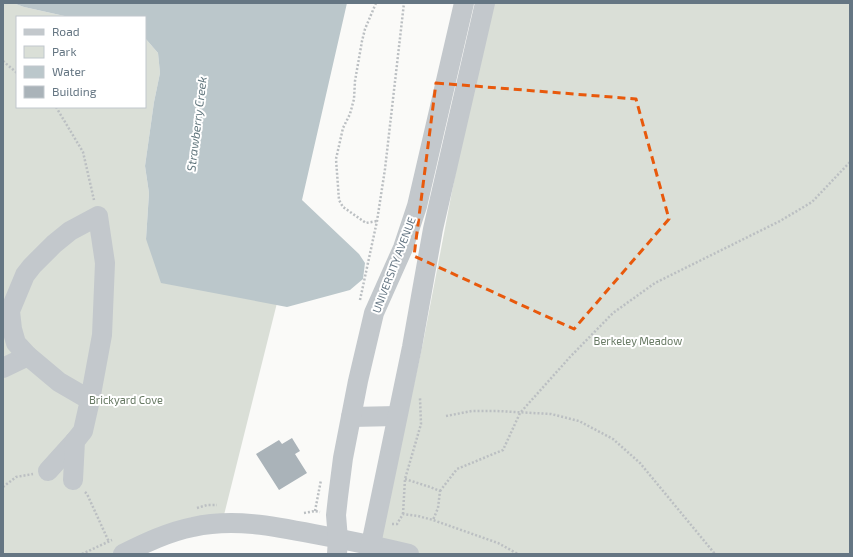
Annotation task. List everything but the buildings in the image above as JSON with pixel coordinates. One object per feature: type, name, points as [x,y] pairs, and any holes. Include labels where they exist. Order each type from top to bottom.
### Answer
[{"type":"street","name":"UNIVERSITY AVENUE","points":[[338,546],[336,515],[338,497],[351,417],[374,314],[403,248],[417,206],[464,3]]},
{"type":"street","name":"UNIVERSITY AVENUE","points":[[370,550],[412,347],[433,228],[485,3]]},
{"type":"street","points":[[48,471],[83,431],[90,400],[102,335],[105,263],[98,216],[70,231],[54,244],[25,275],[10,311],[12,329],[16,343],[28,356],[58,382],[90,400]]},
{"type":"street","points":[[3,368],[28,356]]},
{"type":"street","points":[[351,417],[397,416]]},
{"type":"street","points":[[73,480],[75,441]]},
{"type":"street","points":[[122,554],[171,533],[194,527],[222,524],[259,524],[338,546],[409,554]]},
{"type":"path","points":[[376,3],[362,41],[355,81],[354,99],[350,114],[343,128],[336,159],[339,200],[343,207],[366,223],[377,221]]},
{"type":"path","points":[[359,301],[376,229],[385,170],[404,3]]},
{"type":"path","points":[[3,61],[16,72]]},
{"type":"path","points":[[57,108],[83,152],[98,216]]},
{"type":"path","points":[[433,520],[438,508],[440,492],[457,469],[503,450],[520,413],[570,357],[613,313],[655,283],[780,221],[812,202],[850,162]]},
{"type":"path","points":[[446,416],[472,411],[497,411],[552,414],[579,421],[613,439],[640,463],[715,554]]},
{"type":"path","points":[[405,479],[430,486],[440,492]]},
{"type":"highlighted area","points":[[436,83],[636,99],[669,219],[574,329],[414,256]]},
{"type":"green space","name":"Brickyard Cove","points":[[3,3],[13,3],[64,16],[16,16],[16,108],[146,108],[146,39],[158,53],[160,73],[154,102],[145,166],[149,193],[146,239],[277,303],[222,523],[123,554],[3,554]]},
{"type":"green space","name":"Berkeley Meadow","points":[[488,3],[850,3],[850,554],[409,554],[371,545],[404,429],[423,343]]},
{"type":"water","name":"Strawberry Creek","points":[[13,3],[347,3],[302,200],[359,254],[365,263],[363,279],[350,290],[287,307],[161,283],[146,239],[149,193],[145,166],[154,102],[160,73],[158,53],[146,39],[146,16],[64,16]]}]
